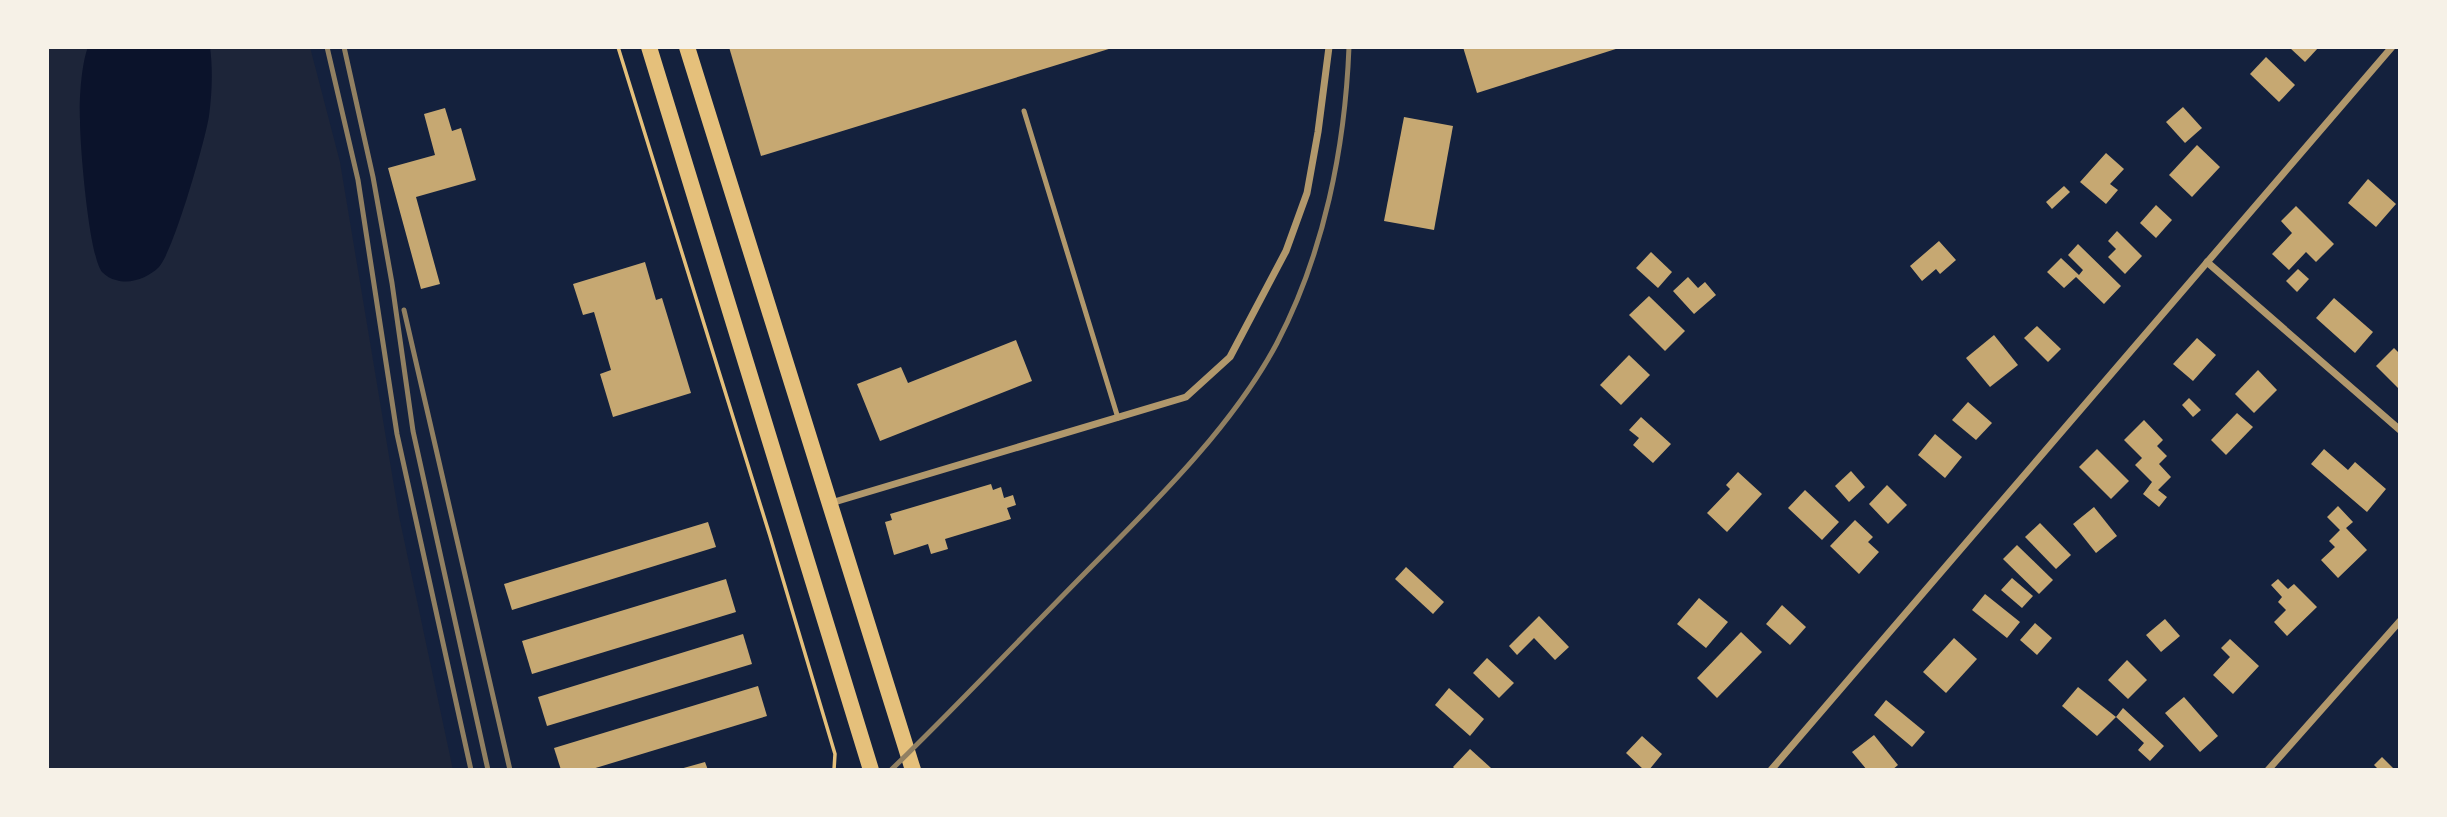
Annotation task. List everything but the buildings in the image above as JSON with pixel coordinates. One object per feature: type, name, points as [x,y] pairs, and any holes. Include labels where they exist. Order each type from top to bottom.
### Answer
[{"type":"main road","points":[[649,47],[871,770]]},
{"type":"main road","points":[[687,47],[913,770]]},
{"type":"street","points":[[831,504],[1186,397],[1230,357],[1286,251],[1307,193],[1329,47]]},
{"type":"street","points":[[1771,770],[2392,47]]},
{"type":"street","points":[[2207,262],[2400,430]]},
{"type":"street","points":[[2268,770],[2400,621]]},
{"type":"lane","points":[[1024,111],[1118,418]]},
{"type":"path","points":[[618,47],[774,549],[835,754],[834,770]]},
{"type":"shaded area","points":[[47,47],[310,47],[340,162],[399,516],[453,770],[47,770]]},
{"type":"shaded area","points":[[88,47],[210,47],[212,82],[209,116],[202,148],[173,240],[159,267],[134,281],[116,280],[102,272],[93,245],[80,134],[80,94]]},
{"type":"railway","points":[[327,47],[358,180],[397,434],[471,770]]},
{"type":"railway","points":[[344,47],[373,177],[392,283],[413,431],[488,770]]},
{"type":"railway","points":[[891,770],[1163,493],[1214,436],[1259,375],[1293,309],[1319,236],[1337,161],[1349,47]]},
{"type":"railway","points":[[404,310],[510,770]]}]
